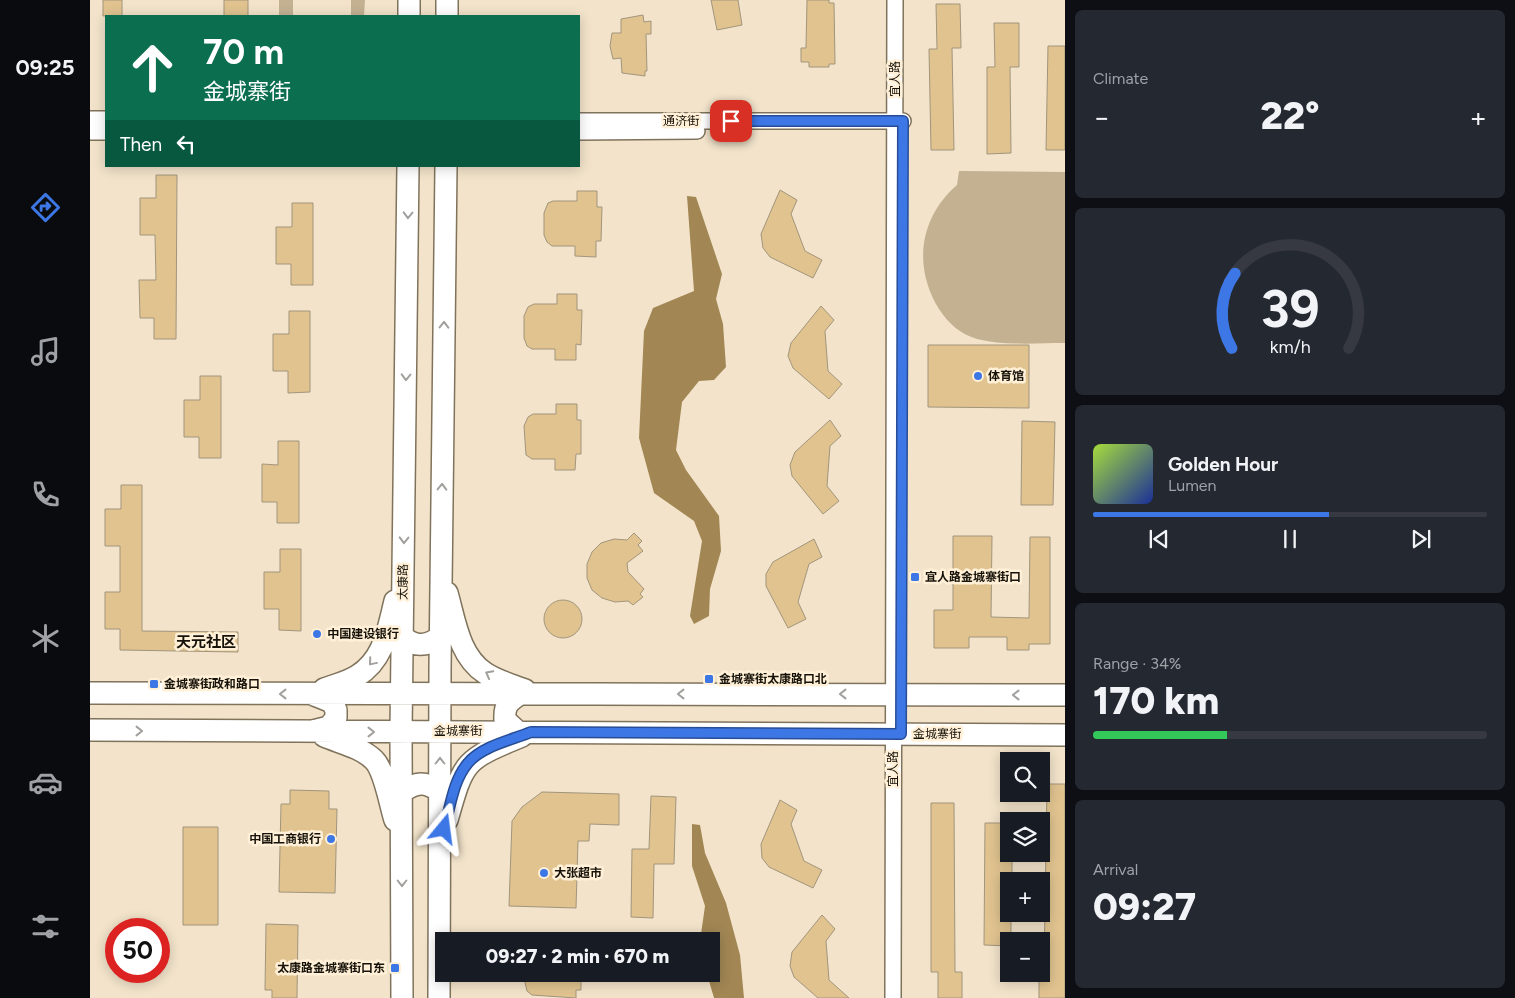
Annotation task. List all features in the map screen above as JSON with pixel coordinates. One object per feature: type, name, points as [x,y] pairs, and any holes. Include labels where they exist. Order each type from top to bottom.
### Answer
[{"type":"main road","points":[[409,0],[409,15]]},
{"type":"main road","points":[[447,0],[447,15]]},
{"type":"main road","name":"太康路","points":[[402,998],[402,694],[408,167]]},
{"type":"main road","points":[[440,998],[439,731],[446,167]]},
{"type":"main road","points":[[312,694],[357,676],[374,662],[385,642],[403,567]]},
{"type":"main road","points":[[441,571],[462,644],[471,661],[486,674],[527,694]]},
{"type":"main road","points":[[403,637],[411,644],[428,645],[440,637]]},
{"type":"main road","points":[[90,694],[1065,695]]},
{"type":"main road","points":[[312,694],[332,702],[336,710],[336,718],[329,727],[312,732]]},
{"type":"main road","points":[[525,732],[505,720],[504,710],[508,702],[527,694]]},
{"type":"main road","name":"金城寨街","points":[[90,730],[1065,734]]},
{"type":"main road","points":[[312,732],[359,750],[375,761],[402,845]]},
{"type":"main road","points":[[440,845],[458,782],[468,763],[484,751],[525,732]]},
{"type":"main road","points":[[402,792],[414,784],[429,784],[440,791]]},
{"type":"street","name":"宜人路","points":[[893,998],[897,733],[899,126],[895,0]]},
{"type":"street","name":"宜人路","points":[[899,126],[904,0]]},
{"type":"street","points":[[90,119],[105,119]]},
{"type":"street","name":"通济街","points":[[580,121],[899,126]]},
{"type":"street","name":"通济街","points":[[580,132],[899,126]]},
{"type":"street","points":[[90,132],[105,132]]},
{"type":"street","name":"宜人路","points":[[897,733],[902,998]]},
{"type":"shaded area","points":[[279,0],[293,0],[293,15],[279,15]]},
{"type":"shaded area","points":[[351,0],[365,0],[364,15],[351,15]]},
{"type":"shaded area","points":[[959,171],[1065,172],[1065,343],[1009,343],[977,339],[955,327],[939,309],[926,277],[923,260],[924,244],[934,212],[957,185]]},
{"type":"shaded area","points":[[687,196],[696,197],[722,274],[716,299],[723,324],[726,367],[714,380],[699,381],[682,402],[676,450],[686,470],[719,516],[721,551],[710,589],[709,616],[694,624],[690,616],[702,541],[694,521],[654,493],[639,438],[644,331],[653,308],[694,291]]},
{"type":"shaded area","points":[[692,824],[700,825],[705,853],[726,903],[740,955],[744,998],[714,998],[709,982],[720,982],[720,932],[701,932],[705,906],[692,866]]},
{"type":"building","points":[[103,0],[122,0],[122,15],[103,16]]},
{"type":"building","points":[[224,0],[248,0],[248,15],[224,15]]},
{"type":"building","points":[[711,0],[738,0],[742,25],[717,30]]},
{"type":"building","points":[[807,0],[829,0],[829,3],[834,3],[835,64],[829,64],[829,67],[809,67],[809,62],[801,62],[801,48],[806,48]]},
{"type":"building","points":[[936,4],[960,4],[961,48],[952,48],[954,150],[931,150],[929,49],[937,49]]},
{"type":"building","points":[[643,15],[644,22],[651,21],[651,34],[646,34],[647,71],[645,71],[645,76],[622,73],[621,58],[613,59],[610,46],[612,33],[621,33],[621,19]]},
{"type":"building","points":[[994,23],[1019,23],[1019,67],[1010,67],[1011,153],[987,154],[987,67],[995,67]]},
{"type":"building","points":[[1048,46],[1065,46],[1065,150],[1046,150]]},
{"type":"building","points":[[156,175],[177,175],[176,339],[154,339],[154,318],[140,318],[139,280],[156,280],[155,235],[140,235],[140,198],[156,198]]},
{"type":"building","points":[[780,190],[797,200],[791,214],[805,251],[822,260],[813,278],[770,257],[763,248],[761,234]]},
{"type":"building","points":[[577,191],[597,191],[597,207],[602,207],[601,241],[596,241],[596,257],[575,256],[575,246],[552,246],[547,242],[544,235],[544,213],[548,203],[553,201],[577,201]]},
{"type":"building","points":[[292,203],[313,203],[313,285],[291,285],[291,264],[276,264],[276,227],[292,227]]},
{"type":"building","points":[[557,294],[577,294],[577,310],[582,310],[581,345],[576,344],[576,360],[555,360],[555,349],[532,349],[527,346],[524,338],[524,316],[528,307],[534,304],[557,304]]},
{"type":"building","points":[[821,306],[834,320],[825,331],[828,371],[842,384],[829,399],[793,368],[788,356],[791,343]]},
{"type":"building","points":[[289,311],[310,311],[310,392],[288,393],[288,371],[273,371],[273,334],[289,334]]},
{"type":"building","name":"体育馆","points":[[928,345],[1029,345],[1029,408],[928,407]]},
{"type":"building","points":[[200,376],[221,376],[221,458],[199,458],[199,437],[184,437],[184,400],[200,400]]},
{"type":"building","points":[[556,404],[577,404],[577,420],[581,420],[581,454],[576,454],[575,470],[555,470],[555,459],[532,459],[526,455],[524,426],[528,417],[533,414],[556,414]]},
{"type":"building","points":[[830,420],[841,436],[830,446],[827,486],[839,501],[823,514],[792,476],[790,465],[795,452]]},
{"type":"building","points":[[1022,421],[1055,422],[1053,505],[1021,505]]},
{"type":"building","points":[[278,441],[299,441],[299,523],[277,523],[277,502],[262,502],[262,464],[278,465]]},
{"type":"building","points":[[121,485],[142,485],[142,631],[238,632],[238,652],[120,650],[120,629],[105,629],[105,592],[120,592],[120,546],[105,546],[105,509],[121,509]]},
{"type":"building","points":[[634,533],[642,541],[638,545],[643,551],[627,563],[628,572],[644,589],[640,594],[643,597],[633,605],[628,601],[615,602],[602,598],[592,590],[587,578],[587,564],[592,552],[601,543],[614,539],[627,540]]},
{"type":"building","points":[[953,536],[992,536],[991,617],[1029,618],[1030,537],[1050,537],[1050,644],[1029,644],[1029,650],[1007,650],[1007,637],[969,637],[969,648],[934,648],[934,610],[953,610]]},
{"type":"building","points":[[814,539],[822,557],[809,564],[798,602],[806,619],[788,628],[766,586],[766,574],[773,562]]},
{"type":"building","points":[[280,549],[301,549],[301,631],[279,630],[279,609],[264,609],[264,572],[280,572]]},
{"type":"building","points":[[563,600],[577,605],[582,619],[577,633],[563,638],[549,633],[544,619],[549,605]]},
{"type":"building","points":[[1050,784],[1065,784],[1065,998],[1039,998],[1039,982],[1050,982],[1050,932],[1045,932],[1045,922],[1050,922],[1050,872],[1046,872],[1046,862],[1050,862],[1050,812],[1047,812],[1047,802],[1050,802]]},
{"type":"building","points":[[290,790],[329,791],[329,809],[337,809],[335,893],[279,892],[281,804],[290,804]]},
{"type":"building","name":"大张超市","points":[[542,792],[619,794],[619,825],[590,824],[589,841],[578,841],[576,908],[509,906],[512,821],[522,807]]},
{"type":"building","points":[[651,796],[676,797],[674,864],[654,864],[653,918],[631,917],[632,849],[649,849]]},
{"type":"building","points":[[780,800],[797,810],[791,824],[804,861],[822,870],[813,888],[769,867],[762,858],[761,844]]},
{"type":"building","points":[[931,803],[954,803],[955,972],[962,972],[962,998],[938,998],[938,972],[931,972]]},
{"type":"building","points":[[985,823],[1000,823],[1000,862],[1012,862],[1012,872],[1000,872],[1000,922],[1011,922],[1011,932],[1000,932],[1000,946],[984,945]]},
{"type":"building","points":[[183,827],[218,827],[218,925],[183,925]]},
{"type":"building","points":[[822,915],[835,929],[826,941],[829,980],[849,998],[818,998],[794,977],[790,966],[792,952]]},
{"type":"building","points":[[266,924],[298,925],[297,998],[272,998],[272,990],[265,990]]},
{"type":"building","points":[[525,982],[581,982],[581,990],[576,990],[576,998],[532,995],[527,991]]},
{"type":"place","name":"体育馆","points":[[978,376]]},
{"type":"place","name":"宜人路金城寨街口","points":[[915,577]]},
{"type":"place","name":"中国建设银行","points":[[317,634]]},
{"type":"place","name":"金城寨街太康路口北","points":[[709,679]]},
{"type":"place","name":"金城寨街政和路口","points":[[154,684]]},
{"type":"place","name":"中国工商银行","points":[[331,839]]},
{"type":"place","name":"大张超市","points":[[544,873]]},
{"type":"place","name":"太康路金城寨街口东","points":[[395,968]]},
{"type":"district","name":"天元社区","points":[[206,642]]},
{"type":"route","points":[[444,829],[458,782],[468,763],[484,751],[531,732],[901,734],[903,121],[731,121]]}]
